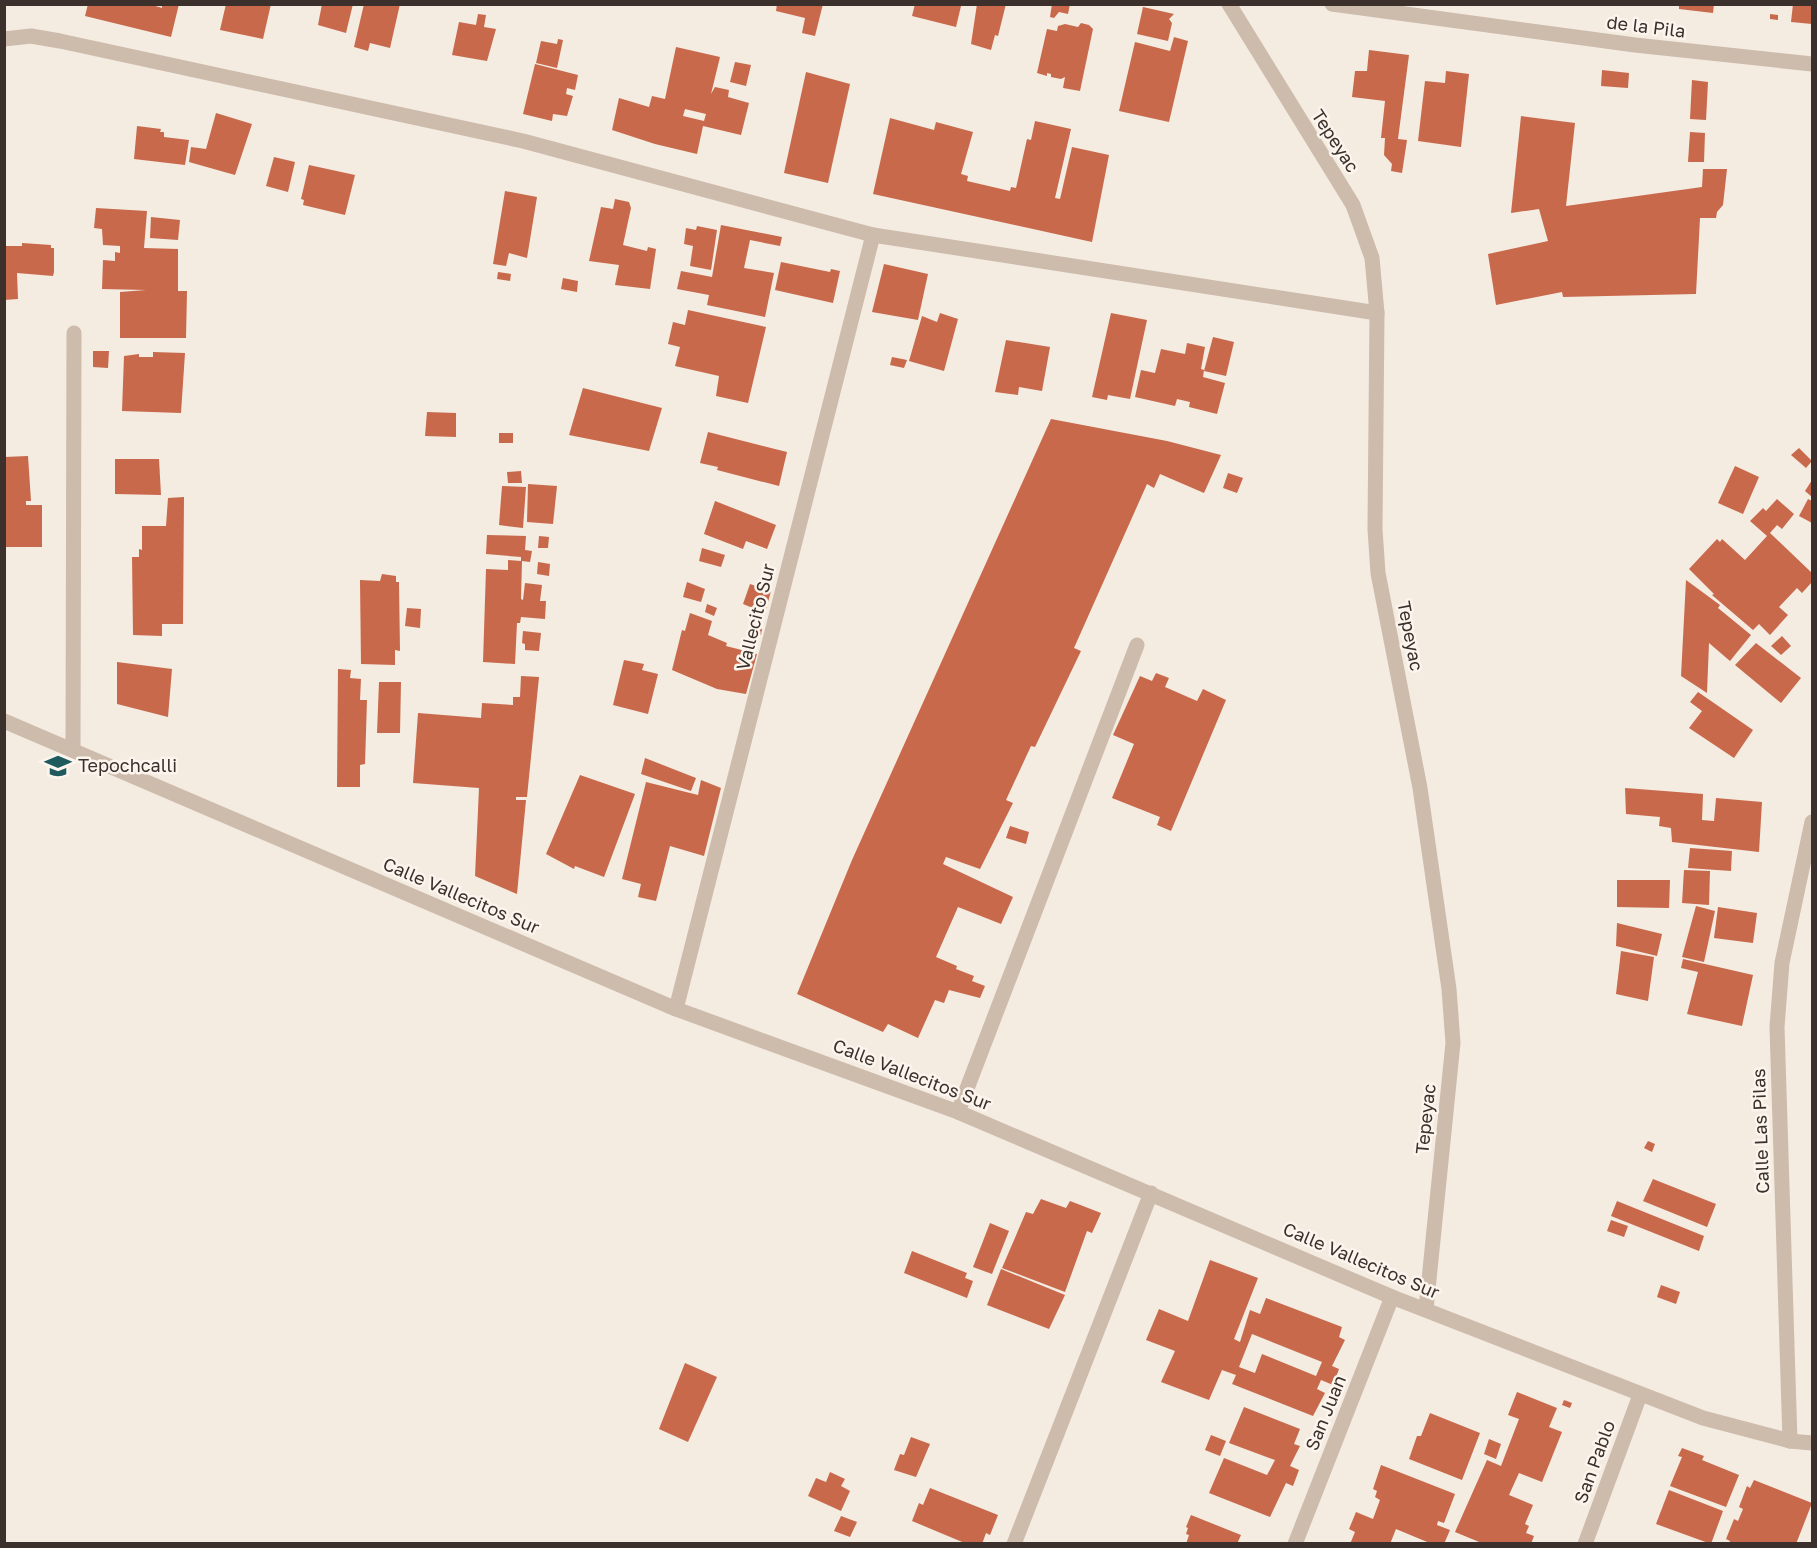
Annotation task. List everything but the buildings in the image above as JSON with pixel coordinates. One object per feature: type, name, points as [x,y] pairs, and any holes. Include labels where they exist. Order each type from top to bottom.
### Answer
[{"type":"street","name":"Tepeyac","points":[[1229,4],[1353,205],[1372,258],[1377,313],[1375,529],[1378,573],[1420,788],[1449,989],[1453,1043],[1426,1309]]},
{"type":"street","name":"de la Pila","points":[[1332,4],[1635,45],[1812,64]]},
{"type":"street","points":[[4,39],[31,36],[60,41],[523,141],[873,235],[1377,313]]},
{"type":"street","name":"Vallecito Sur","points":[[676,1009],[873,235]]},
{"type":"street","points":[[73,750],[74,333]]},
{"type":"street","points":[[958,1112],[1137,645]]},
{"type":"street","name":"Calle Vallecitos Sur","points":[[4,721],[676,1009],[958,1112],[1392,1297],[1703,1418],[1790,1441],[1812,1443]]},
{"type":"street","name":"Calle Las Pilas","points":[[1790,1441],[1777,1028],[1782,963],[1812,822]]},
{"type":"street","points":[[1014,1544],[1151,1193]]},
{"type":"street","name":"San Juan","points":[[1295,1544],[1392,1297]]},
{"type":"street","name":"San Pablo","points":[[1585,1544],[1640,1395]]},
{"type":"place","name":"Tepochcalli","points":[[58,766]]}]
